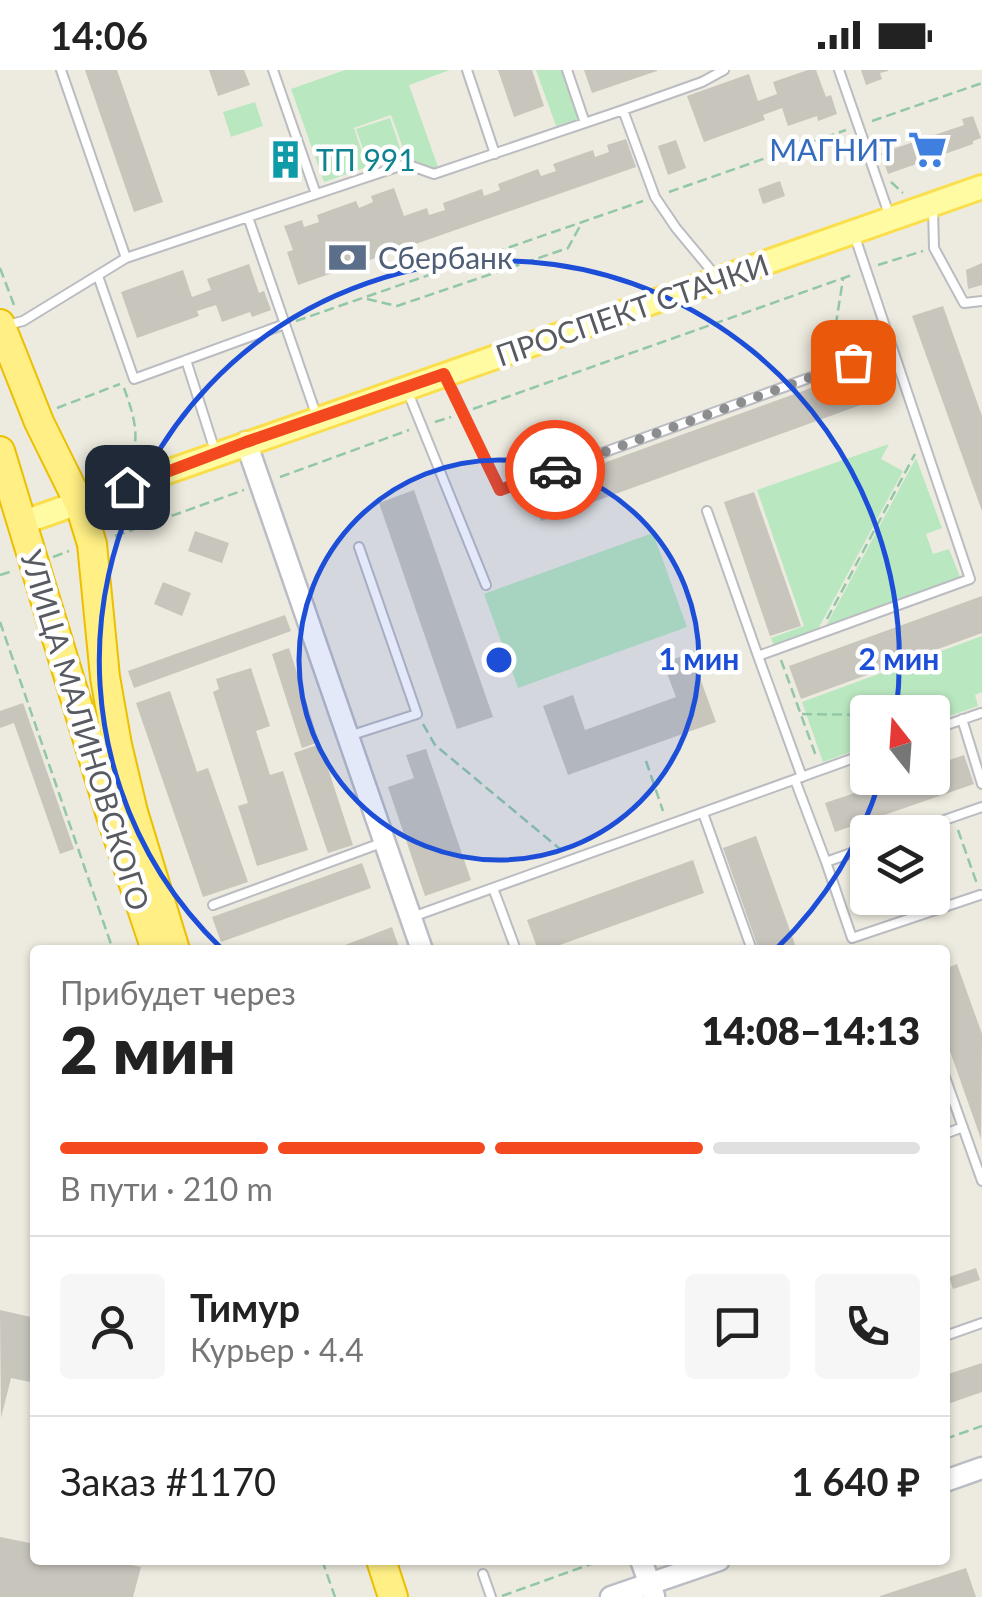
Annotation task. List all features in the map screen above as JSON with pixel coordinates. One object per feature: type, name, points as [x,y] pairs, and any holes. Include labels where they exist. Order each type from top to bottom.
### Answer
[{"type":"highway","name":"УЛИЦА МАЛИНОВСКОГО","points":[[8,324],[39,422],[80,505],[92,544],[105,677],[117,745],[132,812],[174,945]]},
{"type":"highway","name":"УЛИЦА МАЛИНОВСКОГО","points":[[0,451],[11,527],[33,563],[154,945]]},
{"type":"highway","points":[[362,1565],[372,1597]]},
{"type":"highway","points":[[382,1565],[393,1597]]},
{"type":"main road","name":"ПРОСПЕКТ СТАЧКИ","points":[[11,527],[982,187]]},
{"type":"street","points":[[246,442],[420,945]]},
{"type":"street","points":[[950,1479],[982,1468]]},
{"type":"street","points":[[643,1565],[652,1590]]},
{"type":"street","points":[[611,1597],[652,1590],[708,1565]]},
{"type":"lane","points":[[60,70],[126,258]]},
{"type":"lane","points":[[273,70],[316,194]]},
{"type":"lane","points":[[467,70],[495,154]]},
{"type":"lane","points":[[566,70],[585,123]]},
{"type":"lane","points":[[8,324],[126,258],[406,164],[434,174],[702,82],[724,70]]},
{"type":"lane","points":[[838,70],[858,126],[900,216]]},
{"type":"lane","points":[[623,110],[655,197],[718,279]]},
{"type":"lane","points":[[933,204],[930,249],[964,303],[982,300]]},
{"type":"lane","points":[[248,217],[317,418]]},
{"type":"lane","points":[[758,656],[970,579],[853,232]]},
{"type":"lane","points":[[98,276],[134,379],[285,324]]},
{"type":"lane","points":[[186,360],[216,454]]},
{"type":"lane","points":[[444,374],[500,490],[853,362]]},
{"type":"lane","points":[[406,388],[486,585]]},
{"type":"lane","points":[[707,511],[852,938],[980,895]]},
{"type":"lane","points":[[348,736],[417,714],[359,546]]},
{"type":"lane","points":[[950,723],[981,712]]},
{"type":"lane","points":[[962,719],[982,784]]},
{"type":"lane","points":[[410,918],[850,760]]},
{"type":"lane","points":[[950,818],[982,807]]},
{"type":"lane","points":[[703,813],[750,945]]},
{"type":"lane","points":[[213,904],[384,842]]},
{"type":"lane","points":[[826,862],[850,854]]},
{"type":"lane","points":[[493,888],[514,945]]},
{"type":"lane","points":[[950,1092],[982,1181]]},
{"type":"lane","points":[[950,1132],[962,1127]]},
{"type":"lane","points":[[950,1334],[982,1323]]},
{"type":"lane","points":[[483,1574],[490,1597]]},
{"type":"path","points":[[285,324],[982,83]]},
{"type":"path","points":[[0,575],[930,249],[900,216],[904,194],[888,180]]},
{"type":"path","points":[[365,298],[397,306],[568,248],[581,223]]},
{"type":"path","points":[[0,268],[8,324]]},
{"type":"path","points":[[829,370],[844,278]]},
{"type":"path","points":[[853,362],[892,349]]},
{"type":"path","points":[[56,409],[122,383],[136,434],[134,455],[121,470],[141,526]]},
{"type":"path","points":[[818,634],[923,439]]},
{"type":"path","points":[[0,622],[111,945]]},
{"type":"path","points":[[777,649],[821,770]]},
{"type":"path","points":[[417,714],[436,745],[572,860]]},
{"type":"path","points":[[800,714],[850,715]]},
{"type":"path","points":[[646,761],[668,826]]},
{"type":"path","points":[[954,817],[980,895]]},
{"type":"path","points":[[950,1437],[982,1426]]},
{"type":"path","points":[[324,1565],[335,1597]]},
{"type":"path","points":[[501,1597],[588,1565]]},
{"type":"green space","points":[[345,70],[450,70],[409,85],[438,167],[413,175],[391,115],[354,128],[367,167],[324,182],[291,89]]},
{"type":"green space","points":[[536,70],[562,70],[579,119],[556,126]]},
{"type":"green space","points":[[255,102],[263,126],[231,137],[223,112]]},
{"type":"green space","points":[[390,118],[402,154],[369,165],[356,129]]},
{"type":"green space","points":[[889,444],[881,459],[903,471],[818,629],[774,646],[771,638],[804,626],[757,490]]},
{"type":"green space","points":[[916,458],[942,528],[926,534],[933,554],[949,549],[960,577],[826,626]]},
{"type":"green space","points":[[653,533],[687,627],[518,688],[484,594]]},
{"type":"green space","points":[[982,636],[982,692],[975,695],[978,706],[950,716],[950,695],[850,695],[850,752],[823,762],[802,702]]},
{"type":"building","points":[[85,70],[117,70],[163,202],[134,212]]},
{"type":"building","points":[[209,70],[244,70],[250,85],[218,96]]},
{"type":"building","points":[[498,70],[532,70],[544,106],[514,117]]},
{"type":"building","points":[[584,70],[657,70],[657,71],[592,93]]},
{"type":"building","points":[[816,70],[837,114],[788,126],[782,108],[763,115],[765,120],[704,142],[687,96],[749,74],[758,101],[777,94],[773,82]]},
{"type":"building","points":[[861,70],[888,71],[880,73],[882,79],[866,85]]},
{"type":"building","name":"МАГНИТ","points":[[973,116],[981,138],[973,144],[888,174],[881,153],[964,125],[962,119]]},
{"type":"building","points":[[626,139],[636,167],[298,285],[287,252],[293,250],[284,226],[302,220],[304,227],[319,222],[317,215],[356,201],[359,208],[373,202],[371,196],[394,188],[404,216],[427,208],[429,215],[445,210],[443,203],[482,189],[484,196],[500,190],[498,184],[538,169],[541,176],[556,171],[553,164],[593,150],[595,157],[609,152],[607,145]]},
{"type":"building","points":[[676,140],[686,168],[668,175],[658,146]]},
{"type":"building","name":"ТП 991","points":[[288,145],[296,169],[285,173],[276,149]]},
{"type":"building","points":[[780,181],[785,196],[763,204],[758,189]]},
{"type":"building","points":[[982,263],[982,285],[968,289],[966,270]]},
{"type":"building","points":[[249,264],[259,293],[264,291],[271,310],[252,317],[250,312],[222,322],[216,305],[197,311],[199,316],[137,338],[121,292],[183,270],[192,297],[211,290],[207,279]]},
{"type":"building","points":[[943,306],[982,416],[982,511],[912,316]]},
{"type":"building","points":[[880,363],[891,394],[541,521],[529,490]]},
{"type":"building","points":[[414,490],[493,717],[457,729],[379,503]]},
{"type":"building","points":[[754,492],[801,626],[770,636],[724,502]]},
{"type":"building","points":[[195,531],[229,543],[222,563],[188,551]]},
{"type":"building","points":[[163,582],[191,593],[182,616],[154,604]]},
{"type":"building","points":[[982,596],[982,633],[801,699],[789,666]]},
{"type":"building","points":[[285,615],[291,631],[134,688],[128,671]]},
{"type":"building","points":[[289,648],[319,742],[302,748],[272,654]]},
{"type":"building","points":[[691,653],[716,722],[568,775],[543,706],[573,695],[585,730],[676,697],[663,663]]},
{"type":"building","points":[[251,668],[270,726],[256,731],[270,775],[283,771],[308,850],[257,866],[238,806],[248,803],[213,692],[219,689],[216,679]]},
{"type":"building","points":[[170,691],[197,772],[208,768],[248,882],[203,897],[136,703]]},
{"type":"building","points":[[23,703],[74,849],[60,854],[14,723],[0,728],[0,711]]},
{"type":"building","points":[[320,744],[353,845],[328,853],[294,753]]},
{"type":"building","points":[[426,749],[471,880],[425,896],[388,787],[414,778],[406,755]]},
{"type":"building","points":[[964,755],[974,784],[950,792],[950,760]]},
{"type":"building","points":[[850,795],[942,795],[884,815],[850,815],[850,827],[835,832],[825,803]]},
{"type":"building","points":[[756,836],[795,945],[757,945],[723,848]]},
{"type":"building","points":[[693,860],[704,893],[560,945],[536,945],[527,920]]},
{"type":"building","points":[[362,863],[371,888],[221,942],[212,917]]},
{"type":"building","points":[[392,927],[398,945],[345,945]]},
{"type":"building","points":[[957,964],[982,1034],[981,1139],[950,1051],[950,967]]},
{"type":"building","points":[[976,1268],[980,1280],[953,1289],[950,1277]]},
{"type":"building","points":[[0,1310],[30,1317],[30,1382],[11,1378],[1,1418]]},
{"type":"building","points":[[982,1363],[982,1392],[950,1403],[950,1373]]},
{"type":"building","points":[[0,1537],[30,1543],[30,1565],[141,1567],[133,1597],[0,1597]]},
{"type":"building","points":[[966,1568],[976,1597],[880,1597],[880,1596]]},
{"type":"way so far","points":[[555,470],[853,362]]},
{"type":"place","name":"МАГНИТ","points":[[927,149]]},
{"type":"place","name":"ТП 991","points":[[286,159]]},
{"type":"place","name":"Сбербанк","points":[[348,257]]},
{"type":"route","points":[[127,487],[444,374],[500,490],[555,470]]}]
